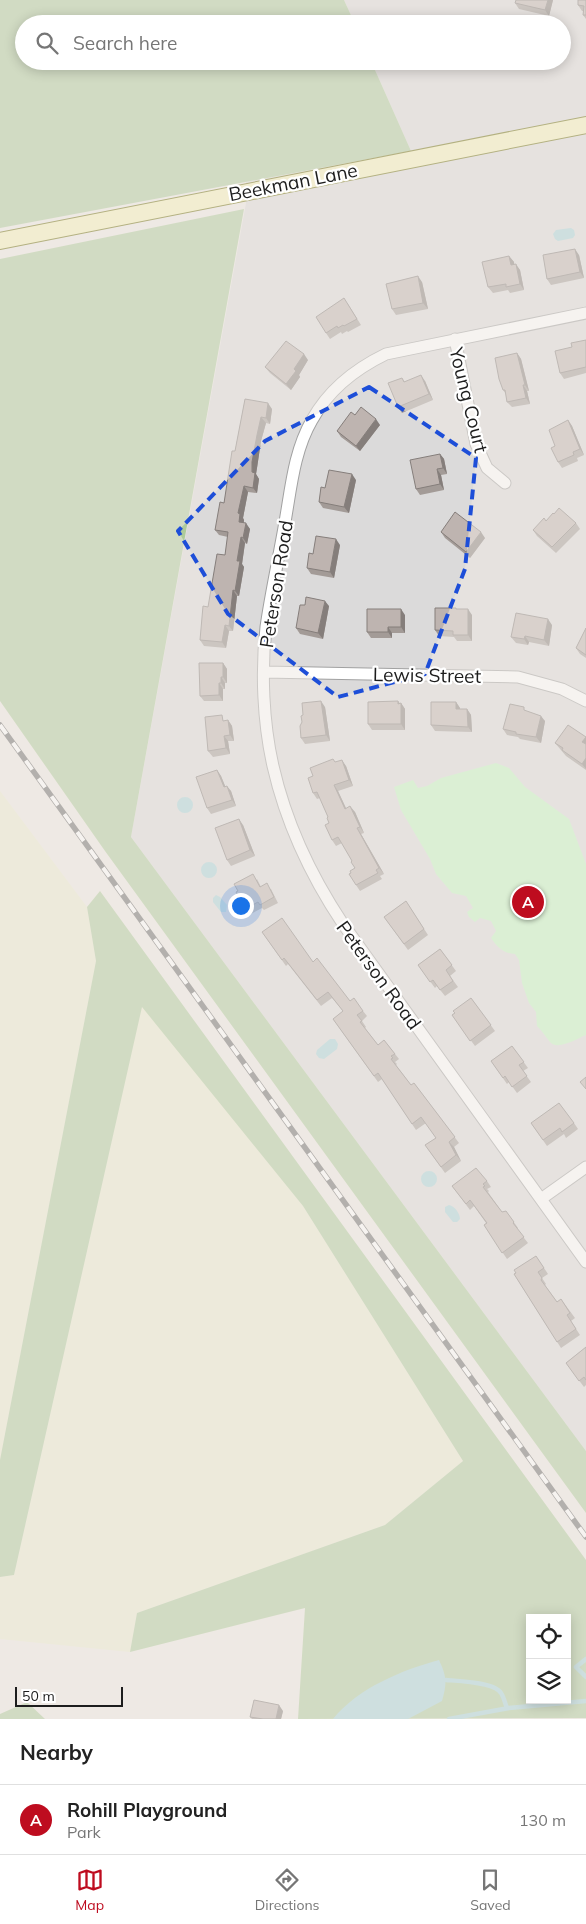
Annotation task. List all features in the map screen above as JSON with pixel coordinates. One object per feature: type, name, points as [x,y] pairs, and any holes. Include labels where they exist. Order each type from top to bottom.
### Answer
[{"type":"street","name":"Beekman Lane","points":[[0,240],[586,125]]},
{"type":"street","name":"Peterson Road","points":[[586,313],[386,354],[364,364],[343,381],[323,402],[311,421],[301,443],[295,469],[266,628],[264,672],[267,732],[272,765],[282,802],[297,842],[313,875],[343,924],[586,1262]]},
{"type":"street","name":"Young Court","points":[[454,339],[476,444],[487,468],[505,483]]},
{"type":"street","name":"Lewis Street","points":[[264,672],[518,677],[562,689],[586,700]]},
{"type":"street","points":[[541,1199],[586,1167]]},
{"type":"highlighted area","points":[[369,387],[476,458],[465,569],[425,674],[338,697],[228,614],[178,531],[265,441]]},
{"type":"shaded area","points":[[344,0],[586,0],[586,1451],[131,837],[246,203],[246,182],[411,151],[375,70],[571,70],[571,15],[351,15]]},
{"type":"green space","points":[[0,0],[344,0],[351,15],[15,15],[15,70],[375,70],[411,151],[0,228]]},
{"type":"green space","points":[[244,209],[131,837],[586,1451],[586,1513],[105,851],[0,701],[0,259]]},
{"type":"green space","points":[[496,763],[509,768],[525,787],[569,819],[586,864],[586,1035],[563,1045],[550,1042],[537,1026],[536,1012],[529,1003],[522,983],[519,960],[515,954],[507,952],[496,945],[491,938],[496,931],[491,921],[480,918],[475,922],[469,917],[467,912],[473,908],[466,896],[452,893],[436,874],[430,859],[401,810],[394,787],[413,780],[418,788],[427,786],[441,778]]},
{"type":"green space","points":[[0,791],[87,907],[96,961],[0,1460]]},
{"type":"green space","points":[[100,891],[586,1560],[586,1718],[298,1719],[305,1608],[130,1652],[137,1613],[385,1525],[463,1461],[303,1206],[142,1007],[14,1575],[0,1577],[0,1460],[96,961],[87,907]]},
{"type":"green space","points":[[142,1006],[303,1206],[463,1461],[385,1525],[137,1613],[130,1652],[0,1639],[0,1577],[14,1575]]},
{"type":"green space","points":[[27,1702],[45,1719],[0,1719],[0,1714]]},
{"type":"water","points":[[571,228],[574,230],[575,235],[573,238],[558,241],[555,239],[553,234],[556,230]]},
{"type":"water","points":[[185,797],[191,799],[193,805],[191,811],[185,813],[179,811],[177,805],[179,799]]},
{"type":"water","points":[[206,862],[212,862],[217,867],[215,876],[206,878],[201,873],[201,867]]},
{"type":"water","points":[[216,895],[227,905],[226,912],[221,912],[213,902],[213,898]]},
{"type":"water","points":[[330,1039],[335,1039],[338,1044],[337,1049],[324,1059],[319,1058],[316,1054],[317,1050]]},
{"type":"water","points":[[429,1171],[435,1173],[437,1179],[435,1185],[429,1187],[423,1185],[421,1179],[423,1173]]},
{"type":"water","points":[[449,1205],[458,1213],[460,1219],[457,1222],[453,1222],[445,1212],[445,1207]]},
{"type":"water","points":[[439,1660],[444,1671],[445,1680],[442,1701],[408,1719],[333,1719],[343,1708],[368,1689],[410,1669]]},
{"type":"building","points":[[516,0],[548,0],[545,10],[515,3]]},
{"type":"building","points":[[578,0],[586,0],[586,15],[583,15],[584,6],[578,5]]},
{"type":"building","points":[[575,249],[580,272],[547,279],[543,255]]},
{"type":"building","points":[[509,256],[511,265],[516,264],[520,284],[506,287],[506,284],[488,287],[482,262]]},
{"type":"building","points":[[418,276],[423,303],[392,309],[386,284]]},
{"type":"building","points":[[344,298],[357,319],[344,326],[338,328],[337,326],[326,333],[316,317]]},
{"type":"building","points":[[586,340],[586,367],[560,373],[555,351],[572,347],[571,343]]},
{"type":"building","points":[[286,341],[304,354],[294,369],[296,371],[286,384],[265,367]]},
{"type":"building","points":[[517,353],[525,385],[523,385],[526,398],[507,402],[505,390],[503,390],[499,379],[495,358]]},
{"type":"building","points":[[421,375],[429,394],[398,407],[388,383],[402,378],[404,382]]},
{"type":"building","points":[[245,399],[268,403],[266,418],[261,417],[252,462],[252,472],[255,473],[253,488],[244,486],[238,513],[240,514],[239,522],[246,523],[243,538],[241,537],[237,561],[240,561],[235,591],[233,590],[229,626],[225,625],[222,642],[200,640],[203,606],[208,607],[217,554],[225,555],[228,532],[215,530],[220,502],[224,503],[232,451],[235,451]]},
{"type":"building","points":[[361,407],[376,419],[356,446],[337,431],[351,412],[355,415]]},
{"type":"building","points":[[568,420],[580,449],[573,452],[574,455],[558,462],[551,448],[555,446],[549,430]]},
{"type":"building","points":[[440,454],[443,468],[437,469],[440,484],[416,489],[410,460]]},
{"type":"building","points":[[329,470],[352,474],[344,507],[319,502],[321,487],[325,488]]},
{"type":"building","points":[[559,508],[576,523],[552,547],[533,530],[544,518],[546,521]]},
{"type":"building","points":[[455,512],[481,532],[466,552],[441,532]]},
{"type":"building","points":[[316,536],[336,539],[330,572],[307,568],[309,553],[313,554]]},
{"type":"building","points":[[306,597],[325,601],[318,633],[296,628],[300,605],[305,605]]},
{"type":"building","points":[[435,608],[468,609],[468,635],[453,635],[453,631],[435,630]]},
{"type":"building","points":[[367,609],[401,609],[401,627],[388,627],[388,632],[367,632]]},
{"type":"building","points":[[516,613],[548,619],[544,640],[525,636],[524,639],[511,637]]},
{"type":"building","points":[[586,628],[586,655],[576,648]]},
{"type":"building","points":[[199,663],[223,663],[223,677],[221,677],[221,683],[219,683],[219,695],[200,696]]},
{"type":"building","points":[[321,701],[326,735],[301,738],[302,703]]},
{"type":"building","points":[[398,701],[398,704],[401,703],[401,724],[368,724],[368,702]]},
{"type":"building","points":[[431,702],[456,702],[456,709],[467,709],[468,727],[431,725]]},
{"type":"building","points":[[510,704],[524,707],[524,710],[541,716],[536,737],[516,734],[516,732],[503,729]]},
{"type":"building","points":[[222,715],[223,721],[228,720],[230,735],[224,736],[226,748],[208,751],[205,717]]},
{"type":"building","points":[[568,725],[586,737],[582,742],[586,744],[586,758],[582,764],[555,743]]},
{"type":"building","points":[[333,759],[335,762],[342,760],[349,780],[334,785],[345,809],[350,806],[360,827],[357,828],[379,868],[376,870],[378,873],[356,885],[349,874],[355,868],[352,861],[338,837],[332,840],[325,825],[329,823],[328,817],[317,792],[313,793],[308,778],[313,776],[310,768]]},
{"type":"building","points":[[217,770],[224,787],[227,786],[232,800],[207,808],[196,777]]},
{"type":"building","points":[[239,819],[250,850],[227,860],[215,828]]},
{"type":"building","points":[[253,874],[260,887],[267,883],[274,897],[260,905],[258,902],[247,908],[245,904],[243,905],[234,884]]},
{"type":"building","points":[[406,901],[424,929],[404,944],[384,917]]},
{"type":"building","points":[[282,918],[313,962],[317,958],[350,1001],[354,998],[363,1011],[357,1015],[362,1021],[360,1022],[378,1045],[384,1040],[395,1054],[391,1056],[393,1058],[391,1059],[411,1085],[414,1083],[455,1137],[449,1142],[456,1155],[441,1167],[425,1145],[436,1138],[421,1117],[412,1124],[378,1073],[374,1076],[333,1019],[343,1011],[328,992],[317,1000],[284,958],[282,960],[262,932]]},
{"type":"building","points":[[440,949],[452,965],[446,970],[453,981],[440,990],[433,980],[430,982],[418,965]]},
{"type":"building","points":[[471,998],[491,1025],[470,1041],[452,1015],[455,1013],[453,1011]]},
{"type":"building","points":[[512,1046],[524,1062],[519,1065],[527,1076],[512,1087],[491,1061]]},
{"type":"building","points":[[586,1077],[586,1089],[580,1082]]},
{"type":"building","points":[[559,1103],[574,1123],[562,1132],[560,1128],[543,1140],[531,1123]]},
{"type":"building","points":[[476,1168],[487,1181],[483,1184],[485,1186],[483,1187],[502,1212],[506,1211],[524,1237],[502,1253],[484,1225],[487,1223],[470,1200],[466,1204],[452,1186]]},
{"type":"building","points":[[536,1256],[544,1268],[538,1272],[542,1278],[541,1280],[557,1302],[561,1299],[570,1313],[567,1315],[576,1329],[557,1342],[514,1274],[516,1273],[514,1270]]},
{"type":"building","points":[[586,1347],[586,1380],[584,1377],[579,1381],[566,1363]]},
{"type":"building","points":[[254,1700],[279,1705],[276,1719],[250,1717]]},
{"type":"waterway","points":[[586,1659],[576,1667],[586,1677]]},
{"type":"waterway","points":[[446,1680],[491,1686],[501,1693],[507,1708]]},
{"type":"waterway","points":[[449,1719],[509,1708],[586,1701]]},
{"type":"railway","points":[[0,725],[586,1537]]},
{"type":"place","name":"Rohill Playground","points":[[528,902]]}]
